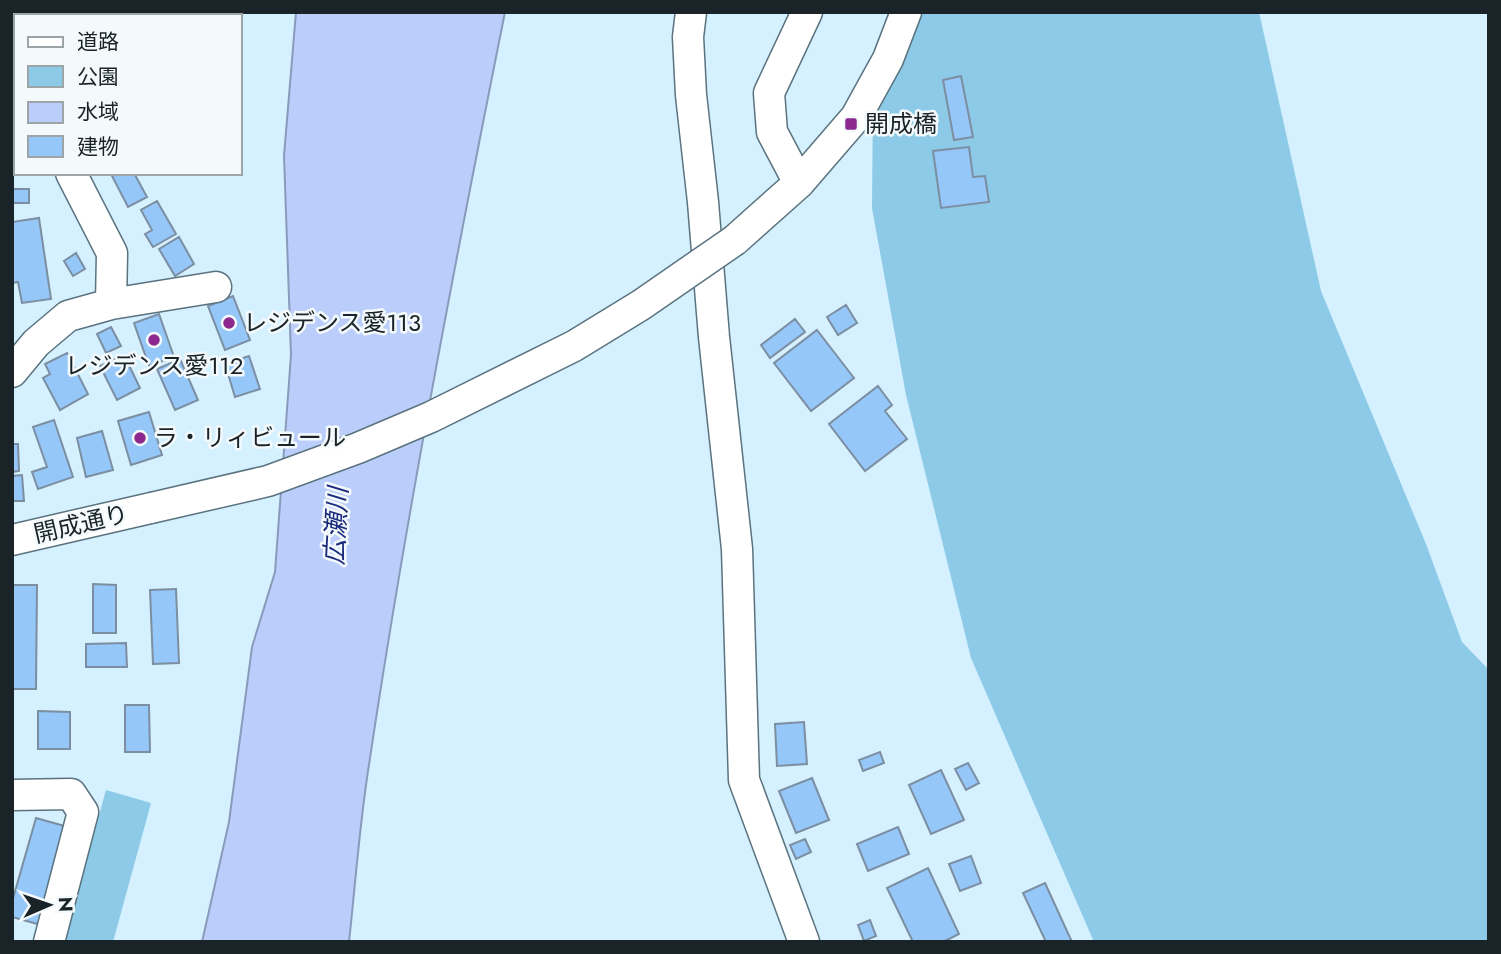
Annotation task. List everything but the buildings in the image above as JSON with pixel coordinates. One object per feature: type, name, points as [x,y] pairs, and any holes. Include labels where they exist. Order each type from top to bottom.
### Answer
[{"type":"street","points":[[691,12],[688,37],[691,95],[737,549],[744,780],[804,942]]},
{"type":"street","points":[[799,183],[772,132],[769,93],[807,12]]},
{"type":"street","name":"開成通り","points":[[12,540],[268,481],[358,448],[431,417],[574,346],[641,305],[734,240],[799,183],[856,117],[888,59],[906,12]]},
{"type":"street","points":[[72,175],[112,253],[111,304]]},
{"type":"street","points":[[12,372],[36,342],[68,316],[111,304],[216,287]]},
{"type":"street","points":[[12,795],[71,794],[83,812],[49,942]]},
{"type":"green space","points":[[894,12],[1259,12],[1321,291],[1426,544],[1462,642],[1489,670],[1489,942],[1094,942],[971,658],[906,395],[872,208],[873,97]]},
{"type":"green space","points":[[106,790],[151,803],[113,942],[64,942]]},
{"type":"water","name":"広瀬川","points":[[296,12],[505,12],[397,586],[364,798],[349,942],[202,942],[229,822],[252,647],[275,572],[291,355],[284,156]]},
{"type":"place","name":"開成橋","points":[[851,124]]},
{"type":"place","name":"レジデンス愛113","points":[[229,323]]},
{"type":"place","name":"レジデンス愛112","points":[[154,340]]},
{"type":"place","name":"ラ・リィビュール","points":[[140,438]]}]
